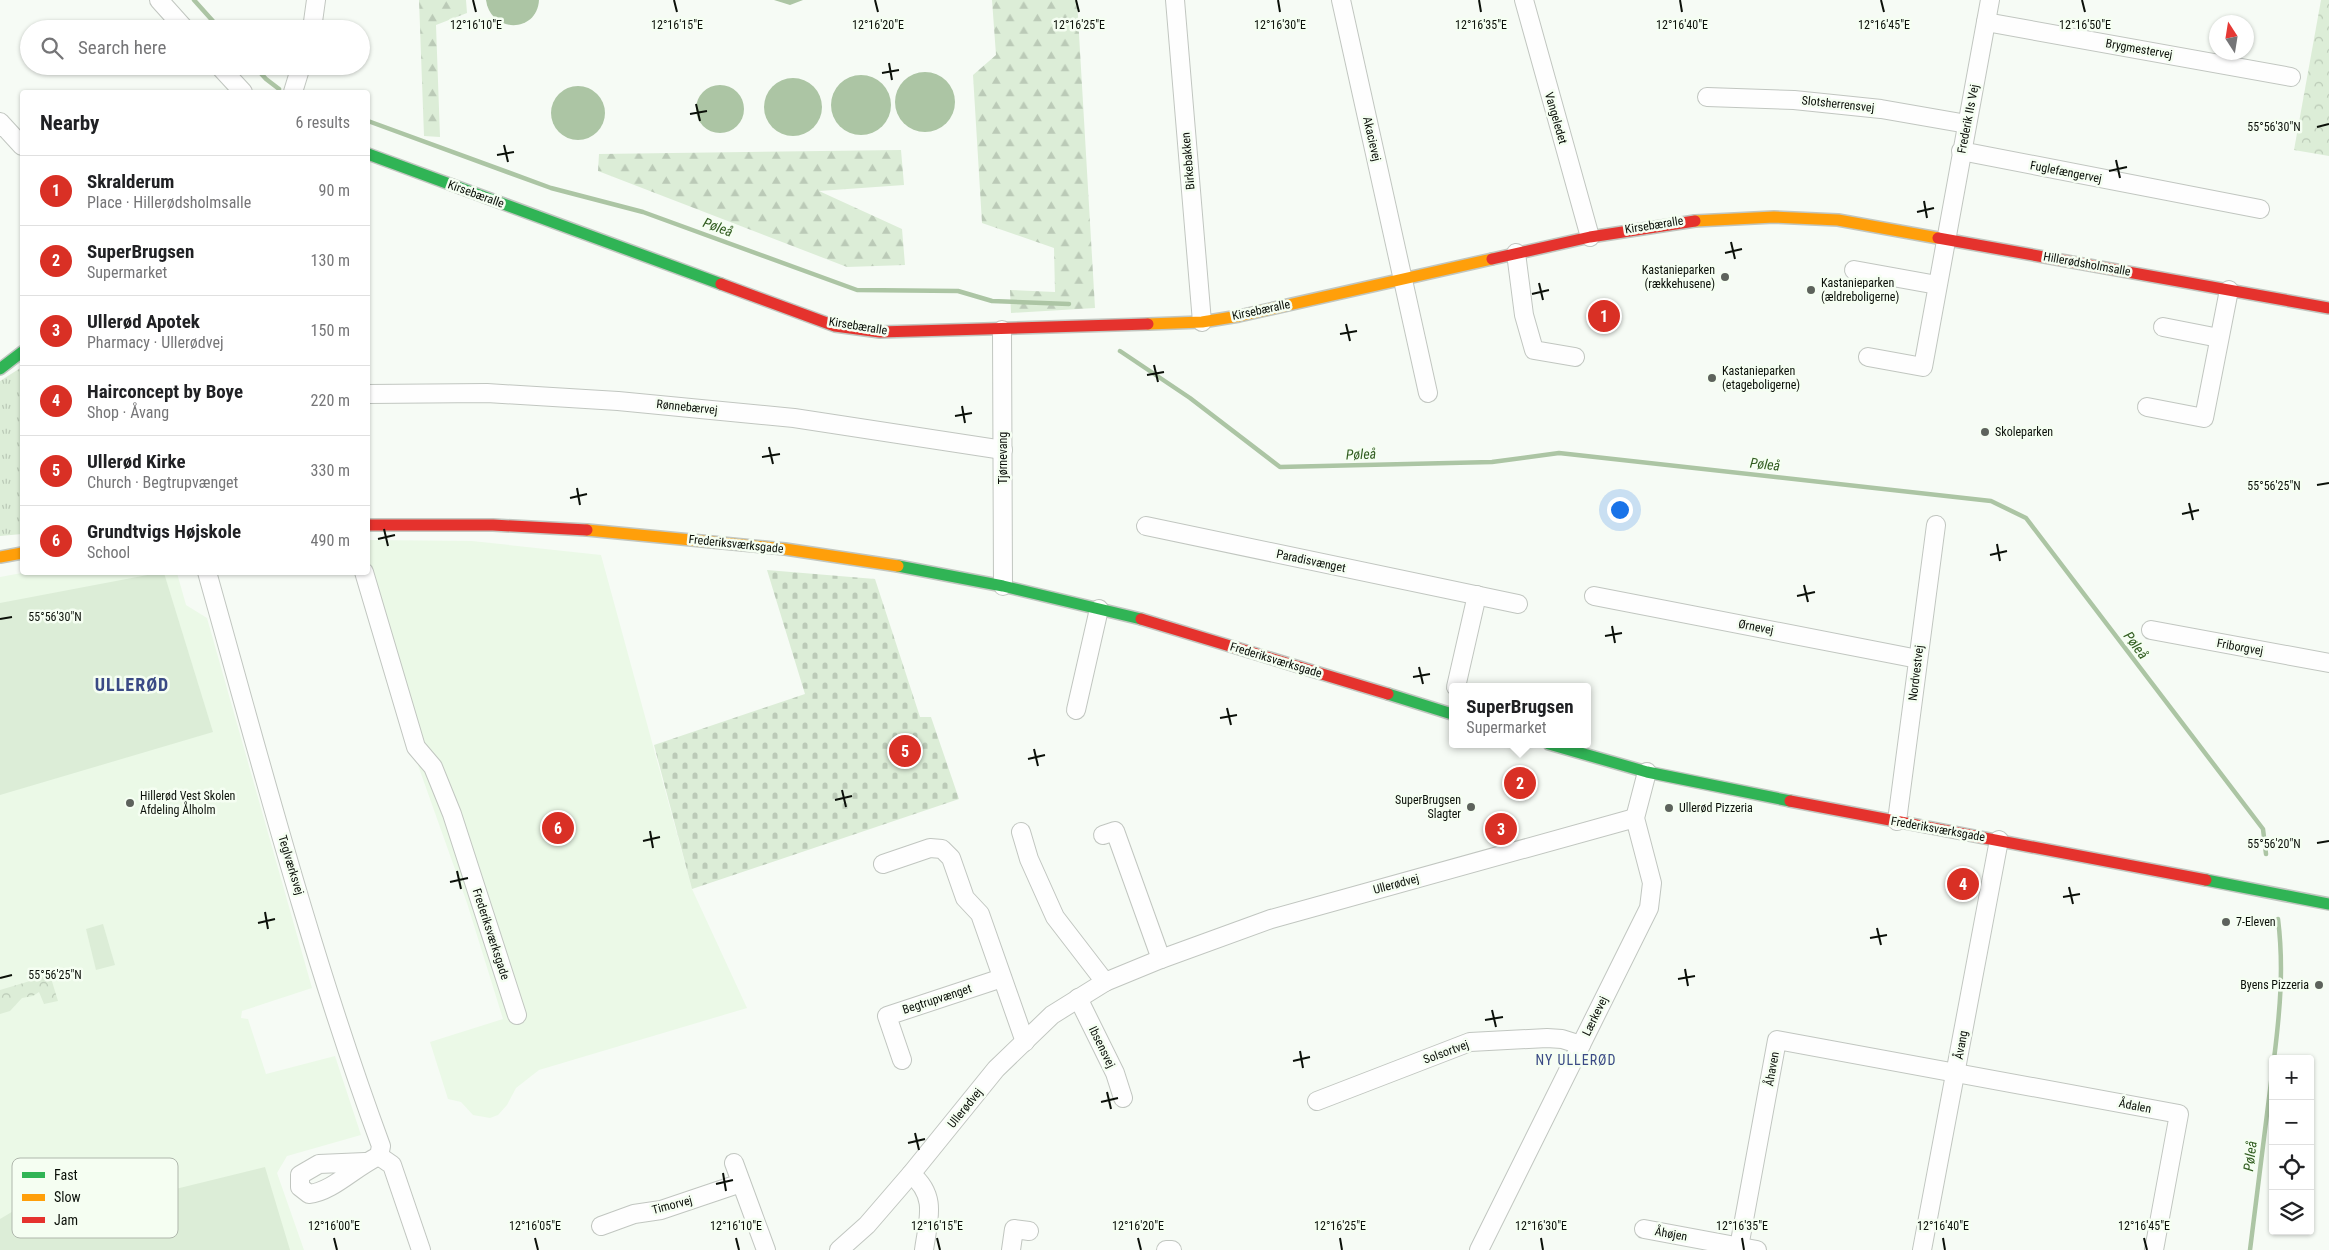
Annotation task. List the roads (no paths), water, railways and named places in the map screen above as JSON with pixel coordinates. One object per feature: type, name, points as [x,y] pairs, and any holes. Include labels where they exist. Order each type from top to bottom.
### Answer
[{"type":"street","points":[[159,0],[177,20]]},
{"type":"street","points":[[313,20],[316,0]]},
{"type":"street","name":"Birkebakken","points":[[1175,0],[1202,322]]},
{"type":"street","name":"Akacievej","points":[[1340,0],[1403,278]]},
{"type":"street","name":"Vangeledet","points":[[1524,0],[1590,237]]},
{"type":"street","name":"Frederik IIs Vej","points":[[1946,239],[1990,0]]},
{"type":"street","name":"Brygmestervej","points":[[1986,22],[2291,78]]},
{"type":"street","points":[[227,75],[241,90]]},
{"type":"street","points":[[294,90],[298,75]]},
{"type":"street","name":"Slotsherrensvej","points":[[1707,97],[1794,100],[1852,106],[1967,124]]},
{"type":"street","points":[[0,122],[20,144]]},
{"type":"street","name":"Fuglefængervej","points":[[1961,151],[2260,209]]},
{"type":"street","name":"Kirsebæralle","points":[[370,155],[835,326],[880,332],[1002,330],[1202,322],[1239,316],[1647,225],[1731,216]]},
{"type":"street","name":"Hillerødsholmsalle","points":[[1731,216],[1789,216],[1838,220],[2329,308]]},
{"type":"street","points":[[1868,357],[1923,366],[1946,239]]},
{"type":"street","points":[[1516,253],[1524,315],[1534,350],[1575,357]]},
{"type":"street","points":[[1854,270],[1938,286]]},
{"type":"street","points":[[1403,278],[1428,393]]},
{"type":"street","points":[[2147,407],[2204,418],[2229,290]]},
{"type":"street","points":[[2163,327],[2220,338]]},
{"type":"street","name":"Tjørnevang","points":[[1002,330],[1003,586]]},
{"type":"street","points":[[0,369],[20,354]]},
{"type":"street","name":"Rønnebærvej","points":[[370,394],[487,393],[618,401],[794,418],[1003,450]]},
{"type":"street","name":"Frederiksværksgade","points":[[370,524],[494,525],[619,532],[837,556],[1003,586],[1154,622],[1449,710]]},
{"type":"street","name":"Nordvestvej","points":[[1897,822],[1936,525]]},
{"type":"street","name":"Paradisvænget","points":[[1146,526],[1518,604]]},
{"type":"street","points":[[0,557],[20,553]]},
{"type":"street","name":"Teglværksvej","points":[[208,575],[299,894],[381,1146],[372,1159],[392,1165],[421,1250]]},
{"type":"street","name":"Frederiksværksgade","points":[[365,575],[416,746],[433,767],[452,814],[517,1015]]},
{"type":"street","points":[[1457,683],[1477,595]]},
{"type":"street","name":"Ørnevej","points":[[1594,596],[1918,659]]},
{"type":"street","points":[[1076,710],[1099,609]]},
{"type":"street","name":"Friborgvej","points":[[2151,630],[2329,663]]},
{"type":"street","name":"Frederiksværksgade","points":[[1563,748],[1647,772],[1897,822],[2329,904]]},
{"type":"street","points":[[1634,818],[1647,772]]},
{"type":"street","name":"Ullerødvej","points":[[840,1250],[867,1225],[911,1174],[996,1069],[1052,1015],[1105,982],[1161,959],[1271,919],[1634,818]]},
{"type":"street","name":"Lærkevej","points":[[1479,1250],[1649,908],[1652,883],[1634,818]]},
{"type":"street","points":[[1103,835],[1115,831],[1161,959]]},
{"type":"street","points":[[1021,832],[1029,859],[1055,917],[1105,982]]},
{"type":"street","name":"Åvang","points":[[1922,1250],[1999,840]]},
{"type":"street","points":[[883,864],[930,848],[942,849],[951,858],[966,898],[980,914],[1025,1042]]},
{"type":"street","name":"Begtrupvænget","points":[[902,1060],[887,1016],[1002,978]]},
{"type":"street","name":"Ibsensvej","points":[[1078,998],[1115,1073],[1123,1098]]},
{"type":"street","name":"Solsortvej","points":[[1317,1101],[1470,1042],[1547,1038],[1580,1045]]},
{"type":"street","name":"Åhaven","points":[[1739,1247],[1777,1040],[1956,1073]]},
{"type":"street","name":"Ådalen","points":[[1956,1073],[2179,1114],[2154,1250]]},
{"type":"street","points":[[734,1163],[766,1250]]},
{"type":"street","points":[[911,1174],[921,1182],[930,1207],[924,1250]]},
{"type":"street","name":"Timorvej","points":[[601,1226],[634,1214],[662,1210],[741,1183]]},
{"type":"street","points":[[1012,1250],[1014,1229],[1029,1231]]},
{"type":"street","name":"Åhøjen","points":[[1644,1229],[1757,1250]]},
{"type":"street","points":[[1166,1250],[1172,1250]]},
{"type":"waterway","name":"Pøleå","points":[[194,0],[212,20]]},
{"type":"waterway","name":"Pøleå","points":[[262,75],[279,89]]},
{"type":"waterway","name":"Pøleå","points":[[370,122],[551,188],[643,212],[857,290],[958,291],[992,301],[1069,304]]},
{"type":"waterway","name":"Pøleå","points":[[1120,351],[1190,398],[1280,467],[1492,462],[1559,453],[1991,501],[2026,518],[2263,829],[2266,854]]},
{"type":"waterway","name":"Pøleå","points":[[2274,1055],[2278,1024],[2281,954],[2278,919]]},
{"type":"waterway","name":"Pøleå","points":[[2250,1250],[2269,1098]]},
{"type":"place","name":"Kastanieparken (rækkehusene)","points":[[1725,277]]},
{"type":"place","name":"Kastanieparken (ældreboligerne)","points":[[1811,290]]},
{"type":"place","name":"Skralderum","points":[[1604,316]]},
{"type":"place","name":"Kastanieparken (etageboligerne)","points":[[1712,378]]},
{"type":"place","name":"Skoleparken","points":[[1985,432]]},
{"type":"place","name":"Ullerød Kirke","points":[[905,751]]},
{"type":"place","name":"SuperBrugsen","points":[[1520,783]]},
{"type":"place","name":"Hillerød Vest Skolen Afdeling Ålholm","points":[[130,803]]},
{"type":"place","name":"SuperBrugsen Slagter","points":[[1471,807]]},
{"type":"place","name":"Ullerød Pizzeria","points":[[1669,808]]},
{"type":"place","name":"Grundtvigs Højskole","points":[[558,828]]},
{"type":"place","name":"Ullerød Apotek","points":[[1501,829]]},
{"type":"place","name":"Hairconcept by Boye","points":[[1963,884]]},
{"type":"place","name":"7-Eleven","points":[[2226,922]]},
{"type":"place","name":"Byens Pizzeria","points":[[2319,985]]},
{"type":"district","name":"ULLERØD","points":[[132,684]]},
{"type":"district","name":"NY ULLERØD","points":[[1576,1060]]}]
